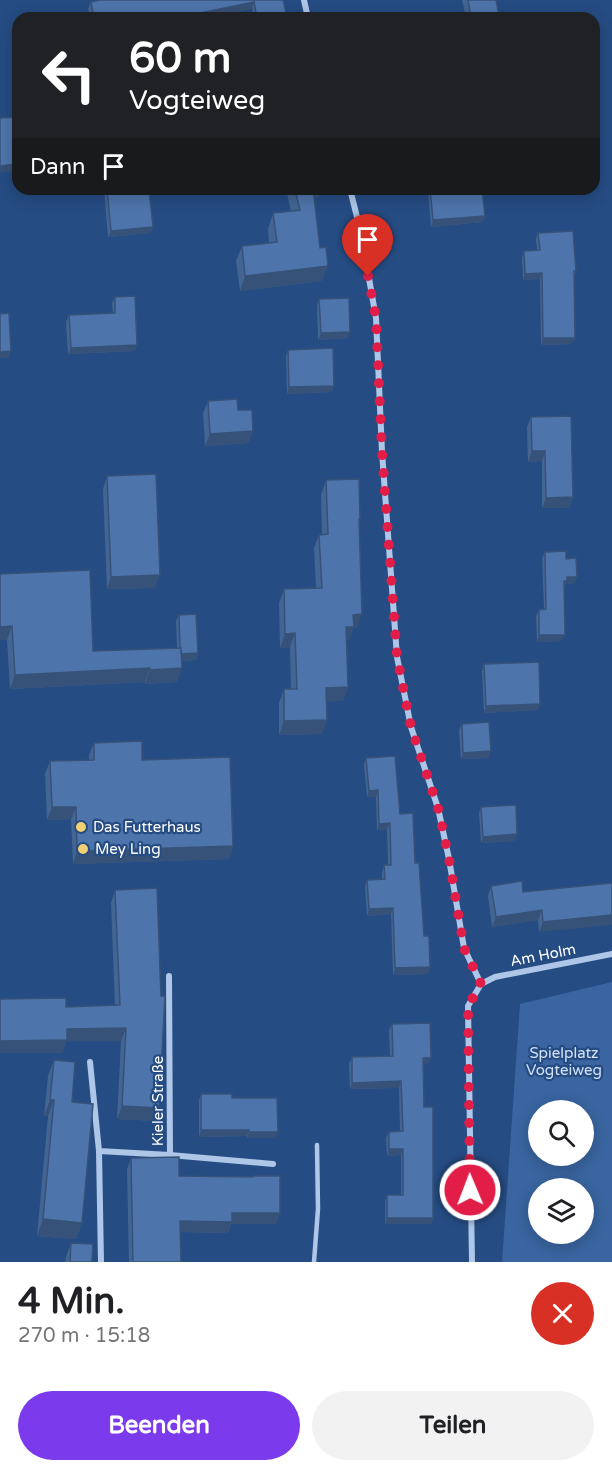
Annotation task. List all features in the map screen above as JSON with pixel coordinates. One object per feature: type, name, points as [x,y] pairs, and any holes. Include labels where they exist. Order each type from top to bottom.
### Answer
[{"type":"street","points":[[352,195],[361,233],[376,318],[382,452],[397,657],[411,727],[438,808],[464,948],[481,984],[468,1006],[472,1262]]},
{"type":"street","name":"Am Holm","points":[[481,984],[495,976],[612,954]]},
{"type":"street","name":"Kieler Straße","points":[[99,1151],[170,1155],[169,976]]},
{"type":"street","points":[[90,1062],[99,1151],[101,1262]]},
{"type":"street","points":[[170,1155],[273,1164]]},
{"type":"lane","points":[[314,1262],[318,1209],[317,1145]]},
{"type":"green space","name":"Spielplatz Vogteiweg","points":[[612,982],[612,1262],[502,1262],[520,1004]]},
{"type":"building","points":[[100,0],[283,0],[286,12],[256,12],[254,2],[205,12],[93,12],[91,2]]},
{"type":"building","points":[[468,0],[496,0],[498,12],[470,12]]},
{"type":"building","points":[[12,117],[12,165],[0,166],[0,118]]},
{"type":"building","points":[[108,195],[150,195],[153,227],[111,231]]},
{"type":"building","points":[[296,195],[314,195],[320,248],[326,247],[328,266],[245,276],[242,246],[277,242],[273,213],[300,210]]},
{"type":"building","points":[[431,195],[483,195],[485,216],[433,220]]},
{"type":"building","points":[[573,231],[576,271],[574,271],[575,338],[543,338],[542,273],[525,274],[524,251],[540,250],[538,233]]},
{"type":"building","points":[[135,296],[137,345],[71,348],[69,315],[115,313],[115,297]]},
{"type":"building","points":[[349,298],[350,332],[321,333],[319,299]]},
{"type":"building","points":[[9,313],[11,351],[0,352],[0,314]]},
{"type":"building","points":[[333,348],[334,386],[289,387],[288,350]]},
{"type":"building","points":[[237,399],[238,410],[252,410],[253,431],[210,434],[208,401]]},
{"type":"building","points":[[571,416],[573,497],[546,498],[545,451],[532,451],[531,417]]},
{"type":"building","points":[[156,474],[160,575],[111,577],[107,476]]},
{"type":"building","points":[[359,479],[362,614],[353,615],[354,627],[346,627],[348,687],[326,688],[327,720],[284,721],[284,689],[297,689],[295,633],[285,634],[284,589],[322,588],[319,535],[328,534],[326,480]]},
{"type":"building","points":[[566,551],[566,559],[576,558],[577,577],[567,577],[567,581],[564,581],[565,635],[539,635],[539,610],[546,609],[545,552]]},
{"type":"building","points":[[90,570],[93,651],[181,648],[182,668],[15,675],[12,626],[0,627],[0,574]]},
{"type":"building","points":[[196,614],[198,653],[181,654],[179,615]]},
{"type":"building","points":[[539,662],[540,704],[486,706],[484,664]]},
{"type":"building","points":[[489,722],[491,751],[463,753],[462,724]]},
{"type":"building","points":[[142,741],[142,760],[230,757],[233,846],[77,851],[76,807],[52,807],[50,761],[94,760],[94,743]]},
{"type":"building","points":[[395,756],[400,814],[413,813],[415,863],[419,863],[424,936],[429,936],[430,967],[395,968],[393,908],[369,909],[367,880],[385,879],[384,865],[391,865],[390,823],[379,824],[378,790],[369,791],[366,758]]},
{"type":"building","points":[[516,805],[517,834],[483,837],[481,807]]},
{"type":"building","points":[[522,881],[523,892],[612,883],[612,915],[543,922],[542,910],[496,917],[491,886]]},
{"type":"building","points":[[157,888],[161,996],[165,996],[159,1108],[122,1106],[126,1028],[67,1029],[67,1040],[0,1041],[0,999],[66,998],[66,1007],[120,1005],[115,890]]},
{"type":"building","points":[[430,1023],[431,1058],[423,1058],[424,1107],[433,1107],[433,1218],[387,1218],[387,1195],[403,1195],[403,1149],[389,1149],[389,1132],[403,1131],[401,1081],[352,1083],[352,1057],[393,1056],[392,1024]]},
{"type":"building","points":[[54,1060],[75,1062],[72,1102],[93,1104],[82,1223],[43,1219],[54,1100],[50,1100]]},
{"type":"building","points":[[201,1094],[232,1094],[232,1098],[277,1098],[278,1132],[201,1130]]},
{"type":"building","points":[[179,1157],[179,1176],[280,1176],[280,1213],[232,1213],[232,1222],[180,1221],[181,1262],[133,1262],[131,1158]]},
{"type":"building","points":[[71,1243],[93,1244],[92,1262],[70,1262]]},
{"type":"place","name":"Das Futterhaus","points":[[81,827]]},
{"type":"place","name":"Mey Ling","points":[[83,849]]},
{"type":"route","points":[[368,276],[376,318],[382,452],[397,657],[411,727],[438,808],[464,948],[481,984],[468,1006],[470,1190]]}]
